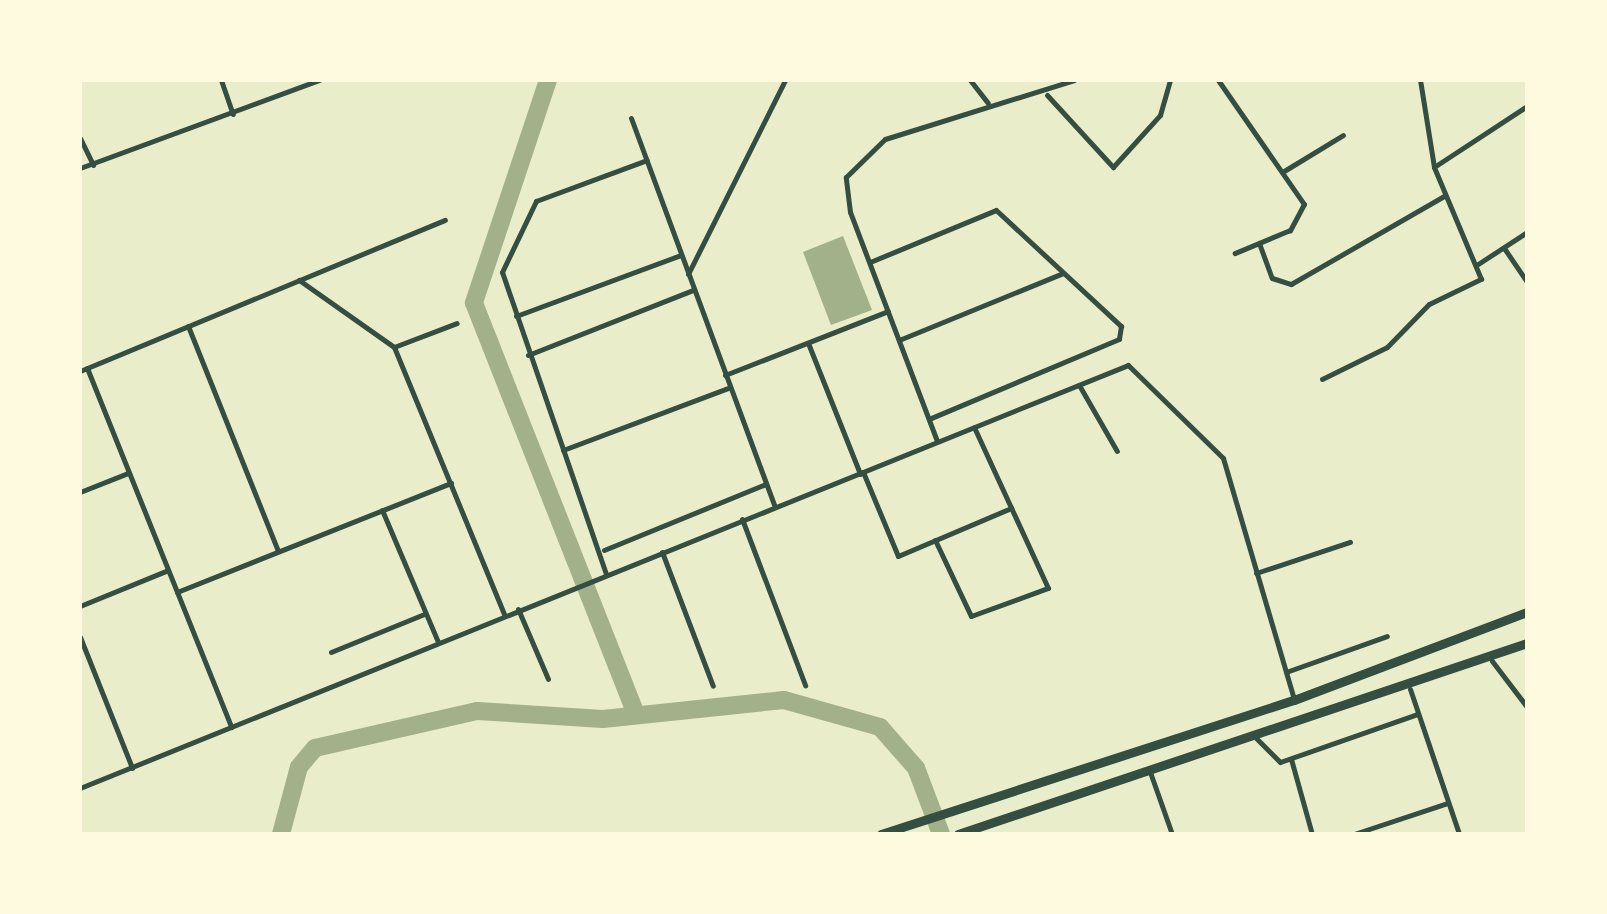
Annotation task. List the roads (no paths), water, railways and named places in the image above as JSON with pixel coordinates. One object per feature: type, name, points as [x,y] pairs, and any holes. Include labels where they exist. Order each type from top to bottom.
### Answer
[{"type":"main road","points":[[881,834],[1294,700],[1527,612]]},
{"type":"main road","points":[[960,833],[1410,689],[1492,661],[1527,643]]},
{"type":"street","points":[[220,80],[233,115]]},
{"type":"street","points":[[80,168],[320,80]]},
{"type":"street","points":[[688,274],[785,80]]},
{"type":"street","points":[[970,80],[988,103]]},
{"type":"street","points":[[937,442],[846,192],[852,164],[886,139],[988,103],[1046,94],[1074,80]]},
{"type":"street","points":[[1046,94],[1114,167],[1160,114],[1170,80]]},
{"type":"street","points":[[1218,80],[1304,204],[1300,218],[1259,243],[1235,252]]},
{"type":"street","points":[[1322,378],[1387,347],[1429,304],[1478,282],[1478,264],[1434,168],[1420,80]]},
{"type":"street","points":[[1434,168],[1527,106]]},
{"type":"street","points":[[631,118],[774,505]]},
{"type":"street","points":[[1284,170],[1343,135]]},
{"type":"street","points":[[80,138],[93,166]]},
{"type":"street","points":[[606,574],[604,550],[543,404],[502,272],[536,201],[646,160]]},
{"type":"street","points":[[1259,243],[1272,278],[1291,284],[1444,196]]},
{"type":"street","points":[[870,262],[996,210],[1121,326],[1119,340],[928,419]]},
{"type":"street","points":[[232,728],[83,369],[445,220]]},
{"type":"street","points":[[1478,264],[1527,232]]},
{"type":"street","points":[[1504,248],[1527,282]]},
{"type":"street","points":[[516,316],[681,255]]},
{"type":"street","points":[[899,340],[1064,273]]},
{"type":"street","points":[[299,280],[394,347],[504,614]]},
{"type":"street","points":[[528,355],[694,290]]},
{"type":"street","points":[[725,375],[888,311]]},
{"type":"street","points":[[394,347],[458,323]]},
{"type":"street","points":[[188,326],[278,552]]},
{"type":"street","points":[[808,342],[898,556],[1011,508]]},
{"type":"street","points":[[80,788],[1128,365],[1144,371],[1213,442],[1294,700]]},
{"type":"street","points":[[1079,385],[1117,451]]},
{"type":"street","points":[[563,450],[729,387]]},
{"type":"street","points":[[935,540],[970,616],[1048,588],[974,428]]},
{"type":"street","points":[[80,492],[129,473]]},
{"type":"street","points":[[177,592],[450,483]]},
{"type":"street","points":[[604,550],[766,484]]},
{"type":"street","points":[[382,510],[438,642]]},
{"type":"street","points":[[742,520],[806,685]]},
{"type":"street","points":[[1256,573],[1350,542]]},
{"type":"street","points":[[662,552],[713,686]]},
{"type":"street","points":[[80,606],[168,570]]},
{"type":"street","points":[[518,609],[548,679]]},
{"type":"street","points":[[332,652],[424,614]]},
{"type":"street","points":[[1286,672],[1387,636]]},
{"type":"street","points":[[80,637],[132,768]]},
{"type":"street","points":[[1492,661],[1527,707]]},
{"type":"street","points":[[1410,689],[1459,834]]},
{"type":"street","points":[[1256,738],[1270,760],[1291,759],[1418,714]]},
{"type":"street","points":[[1291,759],[1312,834]]},
{"type":"street","points":[[1150,772],[1172,834]]},
{"type":"street","points":[[1354,834],[1448,803]]},
{"type":"waterway","points":[[548,80],[474,303],[634,710]]},
{"type":"waterway","points":[[281,834],[299,767],[315,748],[477,711],[603,719],[784,700],[880,727],[916,768],[941,834]]}]
